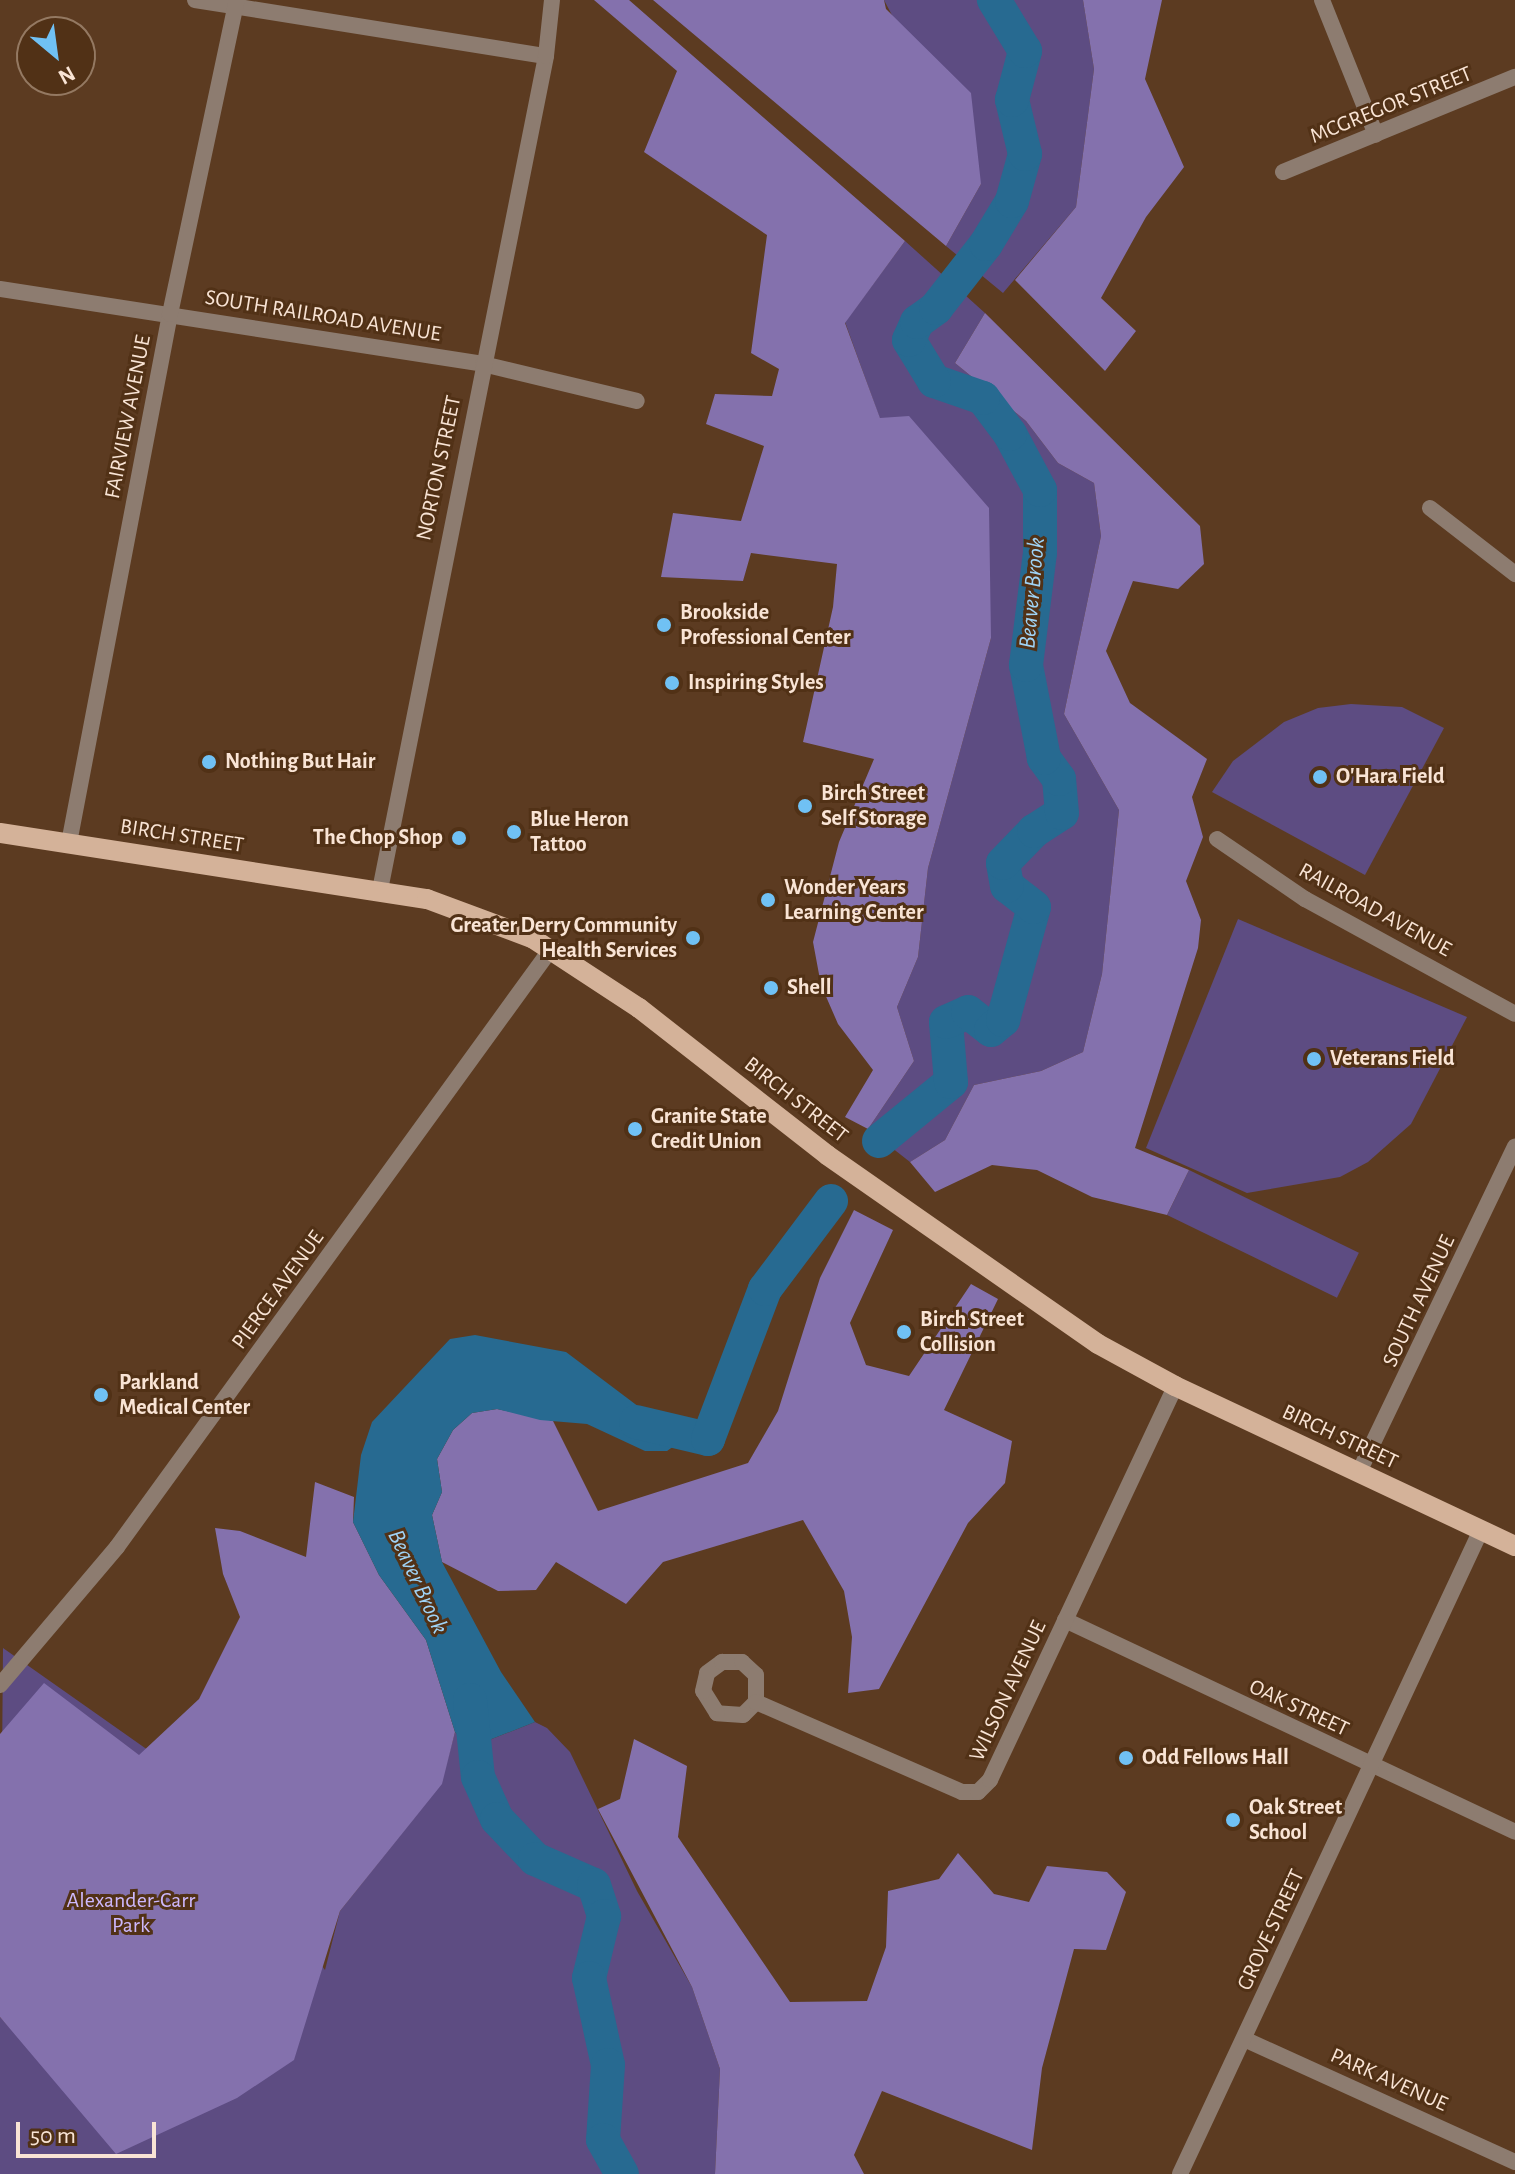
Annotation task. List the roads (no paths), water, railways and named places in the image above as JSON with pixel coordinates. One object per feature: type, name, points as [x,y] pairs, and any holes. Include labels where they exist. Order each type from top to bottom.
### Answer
[{"type":"main road","name":"BIRCH STREET","points":[[0,833],[380,890],[455,906],[551,949],[639,1008],[827,1155],[1098,1344],[1175,1386],[1515,1546]]},
{"type":"street","points":[[195,0],[236,3],[546,56]]},
{"type":"street","name":"NORTON STREET","points":[[380,890],[546,56],[552,0]]},
{"type":"street","points":[[1322,0],[1376,135]]},
{"type":"street","name":"FAIRVIEW AVENUE","points":[[69,843],[170,314],[236,3]]},
{"type":"street","name":"MCGREGOR STREET","points":[[1283,172],[1515,77]]},
{"type":"street","name":"SOUTH RAILROAD AVENUE","points":[[0,289],[483,364],[637,401]]},
{"type":"street","points":[[1430,508],[1515,574]]},
{"type":"street","name":"RAILROAD AVENUE","points":[[1217,839],[1305,899],[1515,1014]]},
{"type":"street","name":"PIERCE AVENUE","points":[[0,1685],[117,1547],[551,949]]},
{"type":"street","name":"SOUTH AVENUE","points":[[1359,1472],[1515,1147]]},
{"type":"street","name":"WILSON AVENUE","points":[[756,1702],[962,1792],[978,1792],[990,1780],[1175,1386]]},
{"type":"street","name":"GROVE STREET","points":[[1180,2174],[1481,1530]]},
{"type":"street","name":"OAK STREET","points":[[1065,1620],[1515,1832]]},
{"type":"street","name":"PARK AVENUE","points":[[1244,2039],[1515,2162]]},
{"type":"water","points":[[475,1335],[566,1352],[655,1419],[683,1427],[681,1441],[667,1451],[645,1451],[587,1424],[540,1420],[497,1409],[472,1413],[453,1430],[437,1459],[442,1492],[432,1515],[442,1562],[501,1672],[535,1722],[469,1748],[455,1732],[426,1640],[379,1575],[353,1522],[361,1455],[372,1422],[450,1339]]},
{"type":"waterway","name":"Beaver Brook","points":[[879,1141],[951,1082],[946,1022],[968,1012],[991,1030],[1003,1020],[1034,907],[1007,886],[1003,863],[1034,831],[1062,813],[1059,779],[1044,758],[1026,665],[1040,553],[1040,490],[1010,434],[983,398],[934,381],[909,340],[917,322],[936,308],[986,244],[1012,201],[1025,154],[1012,100],[1025,51],[994,0]]},
{"type":"waterway","name":"Beaver Brook","points":[[636,1422],[708,1439],[765,1289],[831,1201]]},
{"type":"waterway","name":"Beaver Brook","points":[[470,1700],[478,1777],[497,1819],[535,1859],[594,1885],[604,1916],[589,1978],[608,2065],[603,2140],[622,2174]]},
{"type":"place","name":"Brookside Professional Center","points":[[664,625]]},
{"type":"place","name":"Inspiring Styles","points":[[672,683]]},
{"type":"place","name":"Nothing But Hair","points":[[209,762]]},
{"type":"place","name":"O'Hara Field","points":[[1320,777]]},
{"type":"place","name":"Birch Street Self Storage","points":[[805,806]]},
{"type":"place","name":"Blue Heron Tattoo","points":[[514,832]]},
{"type":"place","name":"The Chop Shop","points":[[459,838]]},
{"type":"place","name":"Wonder Years Learning Center","points":[[768,900]]},
{"type":"place","name":"Greater Derry Community Health Services","points":[[693,938]]},
{"type":"place","name":"Shell","points":[[771,988]]},
{"type":"place","name":"Veterans Field","points":[[1314,1059]]},
{"type":"place","name":"Granite State Credit Union","points":[[635,1129]]},
{"type":"place","name":"Birch Street Collision","points":[[904,1332]]},
{"type":"place","name":"Parkland Medical Center","points":[[101,1395]]},
{"type":"place","name":"Odd Fellows Hall","points":[[1126,1758]]},
{"type":"place","name":"Oak Street School","points":[[1233,1820]]},
{"type":"park label","name":"Alexander-Carr Park","points":[[131,1912]]}]
